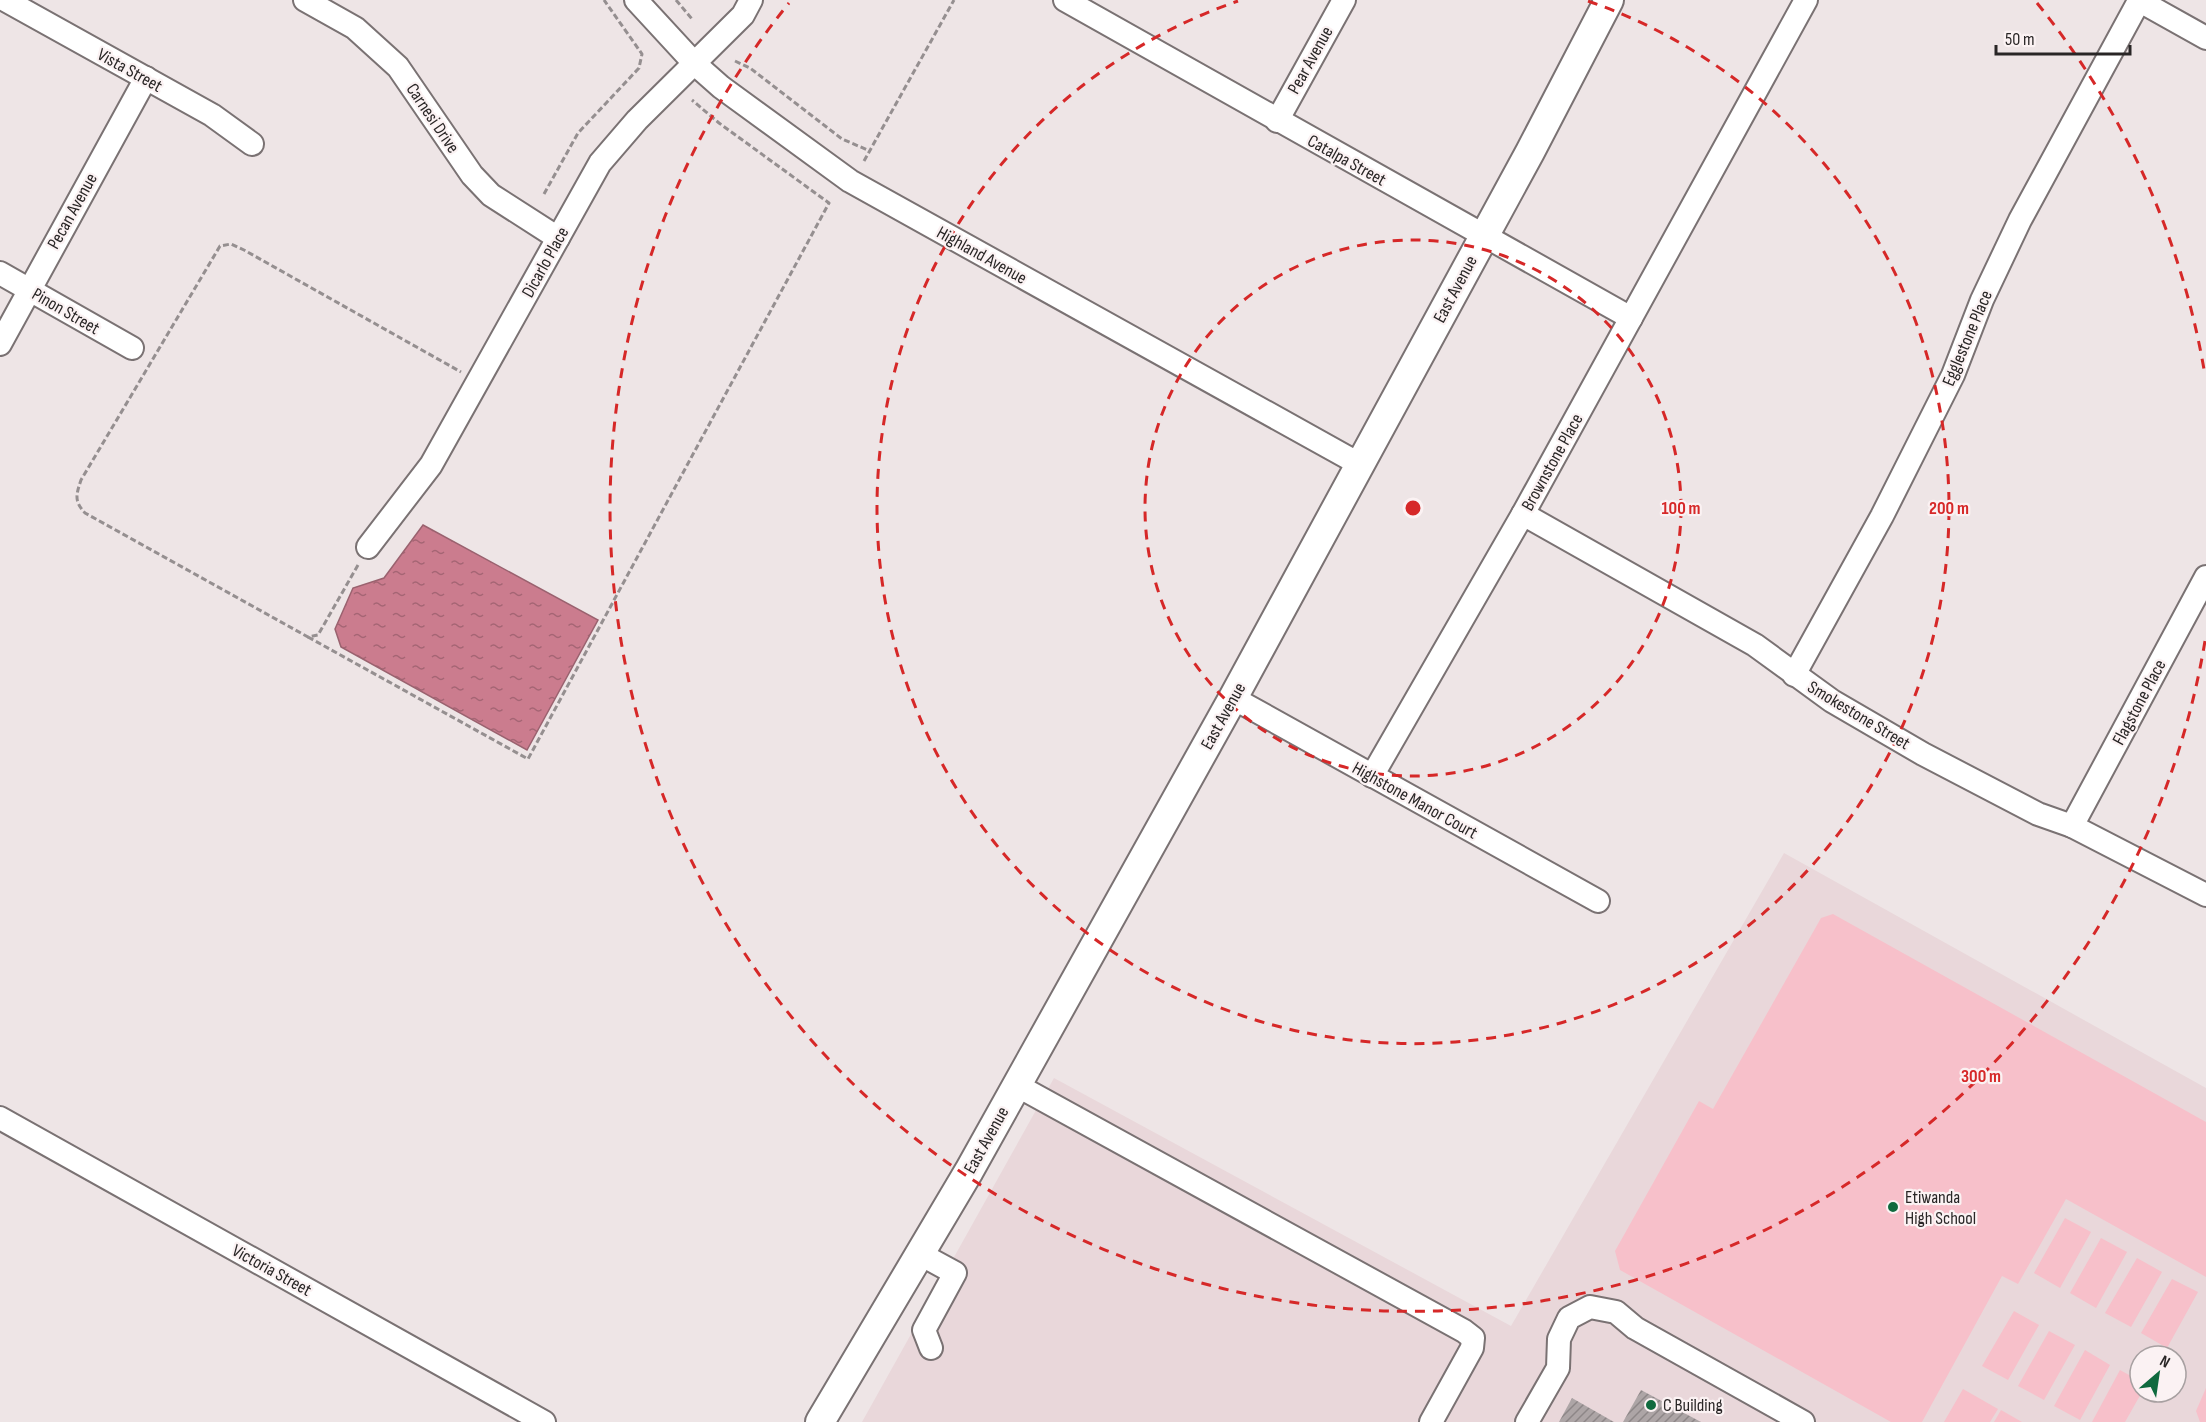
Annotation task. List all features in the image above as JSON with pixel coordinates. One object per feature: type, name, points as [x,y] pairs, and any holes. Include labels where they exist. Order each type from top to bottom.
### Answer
[{"type":"main road","name":"East Avenue","points":[[820,1422],[920,1254],[1233,698],[1484,237],[1609,0]]},
{"type":"street","name":"Vista Street","points":[[5,0],[212,115],[252,144]]},
{"type":"street","name":"Carnesi Drive","points":[[305,0],[355,28],[398,67],[472,175],[491,195],[558,238]]},
{"type":"street","name":"Highland Avenue","points":[[636,0],[695,64],[749,109],[856,184],[1361,465]]},
{"type":"street","name":"Dicarlo Place","points":[[368,547],[431,465],[600,163],[637,120],[743,15],[752,0]]},
{"type":"street","name":"Catalpa Street","points":[[1065,0],[1090,6],[1277,120],[1631,318]]},
{"type":"street","name":"Pear Avenue","points":[[1277,120],[1344,0]]},
{"type":"street","name":"Brownstone Place","points":[[1372,776],[1523,514],[1806,0]]},
{"type":"street","points":[[2138,0],[2206,38]]},
{"type":"street","name":"Egglestone Place","points":[[1794,675],[1882,516],[1953,375],[1982,300],[2020,220],[2138,0]]},
{"type":"street","name":"Pecan Avenue","points":[[0,344],[146,78]]},
{"type":"street","name":"Pinon Street","points":[[0,273],[132,348]]},
{"type":"street","name":"Smokestone Street","points":[[1523,514],[1755,645],[1794,675],[1923,754],[2038,814],[2072,826],[2206,895]]},
{"type":"street","name":"Flagstone Place","points":[[2072,826],[2206,577]]},
{"type":"street","name":"Highstone Manor Court","points":[[1233,698],[1598,901]]},
{"type":"street","points":[[1016,1085],[1352,1277],[1464,1331],[1473,1338],[1472,1348],[1431,1422]]},
{"type":"street","name":"Victoria Street","points":[[0,1118],[543,1422]]},
{"type":"street","points":[[920,1254],[960,1276],[924,1330],[931,1348]]},
{"type":"street","points":[[1527,1422],[1558,1368],[1559,1339],[1569,1318],[1590,1307],[1616,1312],[1635,1328],[1803,1422]]},
{"type":"path","points":[[544,194],[578,133],[639,68],[642,54],[604,0]]},
{"type":"path","points":[[676,0],[692,19]]},
{"type":"path","points":[[864,161],[954,0]]},
{"type":"path","points":[[735,61],[750,68],[842,139],[870,151]]},
{"type":"path","points":[[478,381],[244,250],[231,244],[220,246],[81,480],[76,503],[85,513],[528,759],[829,203],[719,123],[692,100]]},
{"type":"path","points":[[308,637],[318,635],[368,547]]},
{"type":"shaded area","name":"Etiwanda High School","points":[[1784,853],[2206,1088],[2206,1422],[862,1422],[1054,1078],[1511,1326]]},
{"type":"shaded area","points":[[1833,914],[2206,1122],[2206,1277],[2066,1199],[2018,1284],[2002,1276],[1922,1422],[1891,1422],[1620,1270],[1615,1251],[1699,1101],[1713,1109],[1821,918]]},
{"type":"shaded area","points":[[2065,1218],[2091,1232],[2060,1288],[2034,1273]]},
{"type":"shaded area","points":[[2101,1238],[2127,1252],[2096,1308],[2070,1293]]},
{"type":"shaded area","points":[[2137,1258],[2162,1272],[2131,1327],[2105,1313]]},
{"type":"shaded area","points":[[2172,1279],[2198,1292],[2169,1344],[2160,1344],[2141,1333]]},
{"type":"shaded area","points":[[2014,1311],[2039,1325],[2008,1380],[1982,1366]]},
{"type":"shaded area","points":[[2049,1331],[2075,1345],[2044,1400],[2018,1386]]},
{"type":"shaded area","points":[[2085,1350],[2110,1365],[2080,1420],[2054,1406]]},
{"type":"shaded area","points":[[2120,1370],[2128,1374],[2128,1404],[2135,1404],[2125,1422],[2092,1422]]},
{"type":"shaded area","points":[[2206,1388],[2206,1422],[2200,1422],[2196,1411]]},
{"type":"shaded area","points":[[1963,1389],[1998,1409],[1990,1422],[1944,1422]]},
{"type":"shaded area","points":[[2001,1410],[2022,1422],[1994,1422]]},
{"type":"water","points":[[423,525],[598,620],[527,750],[341,647],[335,629],[353,588],[384,578]]},
{"type":"building","name":"C Building","points":[[1641,1390],[1701,1422],[1623,1422]]},
{"type":"building","points":[[1572,1398],[1614,1422],[1559,1422]]},
{"type":"place","name":"Etiwanda High School","points":[[1893,1207]]},
{"type":"place","name":"C Building","points":[[1651,1405]]}]
